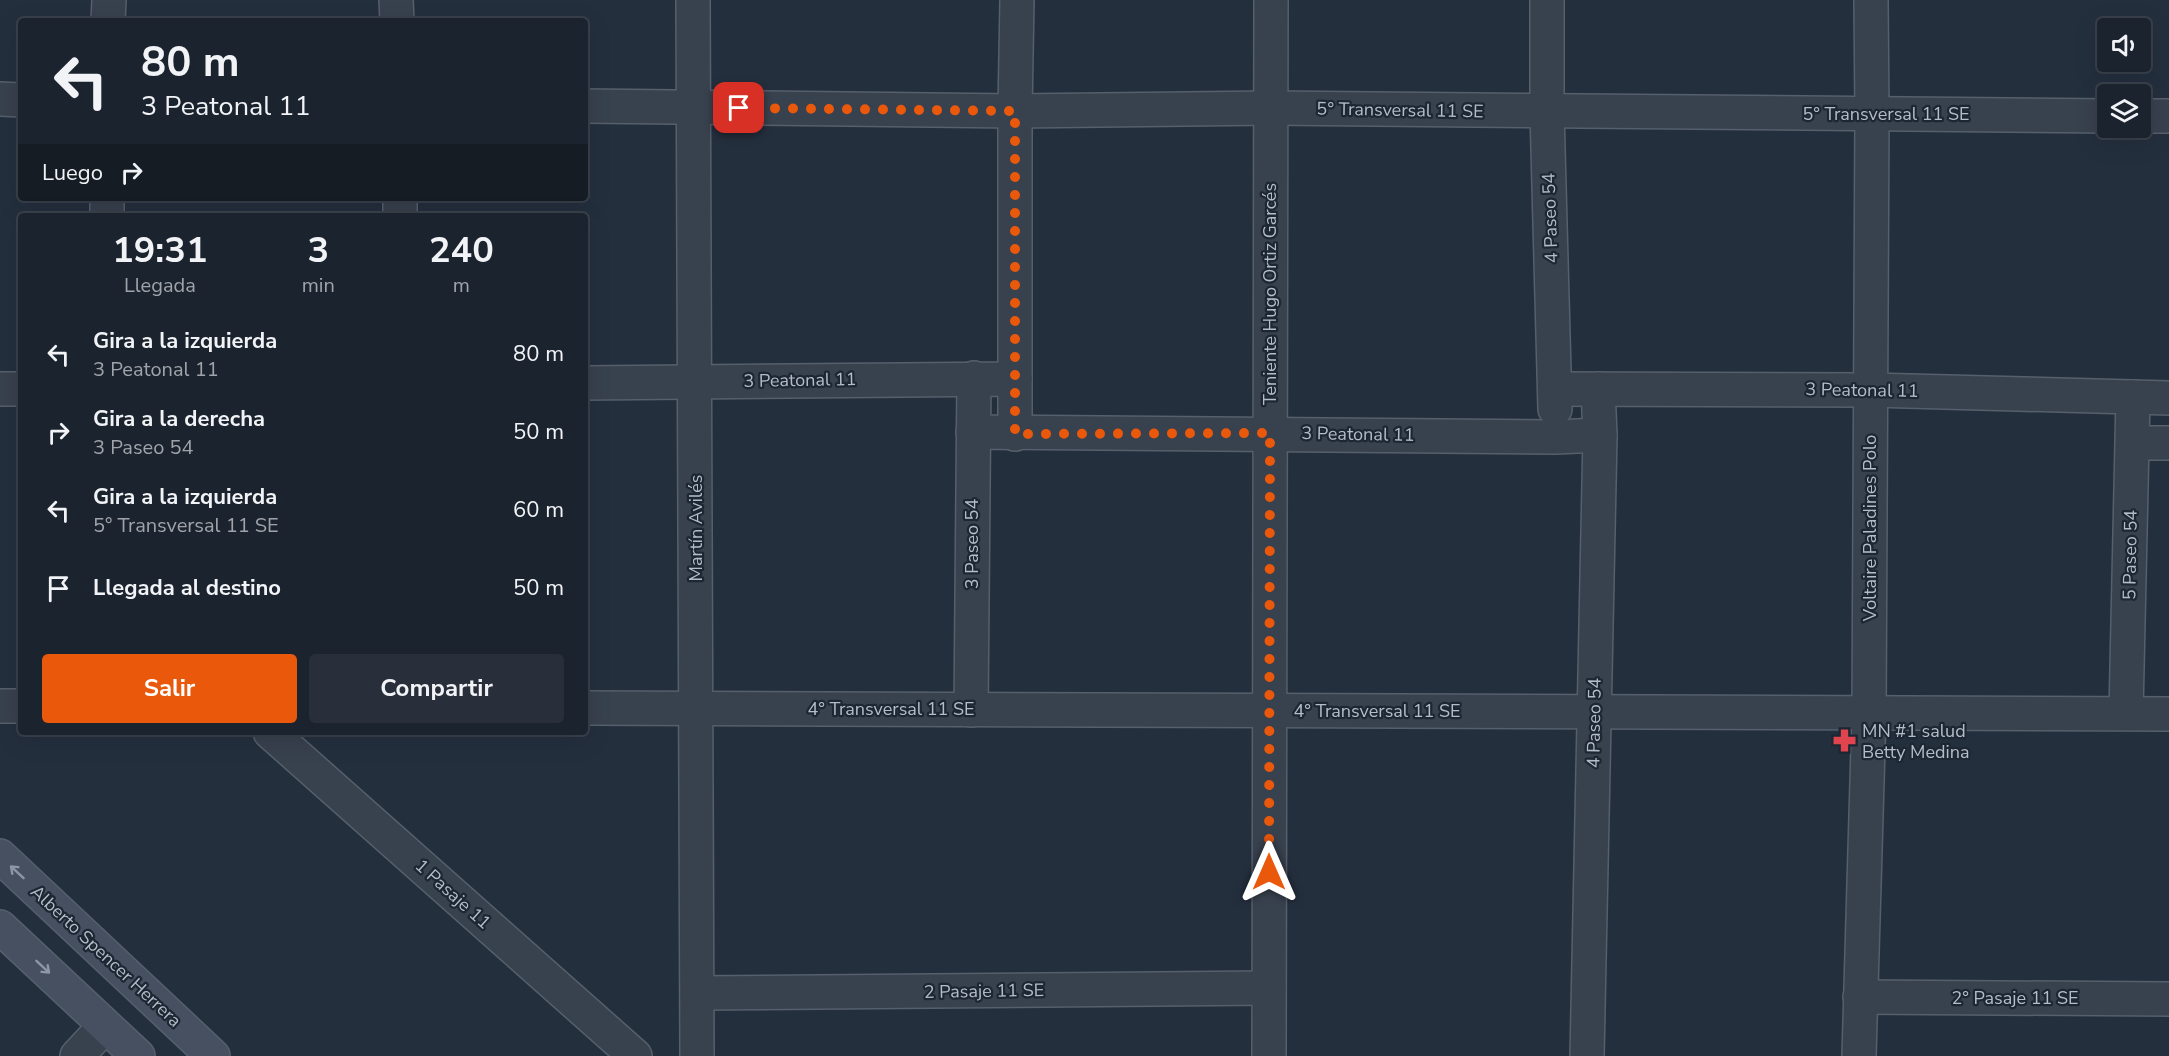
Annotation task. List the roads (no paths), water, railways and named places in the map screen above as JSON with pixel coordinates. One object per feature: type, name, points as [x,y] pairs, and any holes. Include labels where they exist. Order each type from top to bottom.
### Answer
[{"type":"street","points":[[108,18],[109,0]]},
{"type":"street","points":[[396,0],[397,18]]},
{"type":"street","name":"Martín Avilés","points":[[693,0],[697,1056]]},
{"type":"street","points":[[1015,434],[1017,0]]},
{"type":"street","name":"Teniente Hugo Ortiz Garcés","points":[[1269,1056],[1271,0]]},
{"type":"street","name":"4 Paseo 54","points":[[1547,0],[1547,112],[1555,436]]},
{"type":"street","name":"Voltaire Paladines Polo","points":[[1860,1056],[1869,713],[1871,0]]},
{"type":"street","points":[[0,99],[18,100]]},
{"type":"street","name":"5° Transversal 11 SE","points":[[588,106],[1015,111],[1271,108],[2097,116]]},
{"type":"street","points":[[2151,116],[2169,116]]},
{"type":"street","name":"3 Peatonal 11","points":[[588,383],[974,378],[1016,380]]},
{"type":"street","name":"3 Paseo 54","points":[[971,710],[974,378]]},
{"type":"street","points":[[0,389],[18,389]]},
{"type":"street","name":"3 Peatonal 11","points":[[1555,389],[1871,390],[2169,398]]},
{"type":"street","name":"4 Paseo 54","points":[[1587,1056],[1600,435],[1598,389]]},
{"type":"street","name":"5 Paseo 54","points":[[2126,714],[2133,397]]},
{"type":"street","name":"3 Peatonal 11","points":[[973,432],[1600,435]]},
{"type":"street","points":[[2133,443],[2169,442]]},
{"type":"street","points":[[0,706],[18,706]]},
{"type":"street","name":"4° Transversal 11 SE","points":[[588,708],[2169,714]]},
{"type":"street","name":"1 Pasaje 11","points":[[273,735],[635,1056]]},
{"type":"street","name":"Alberto Spencer Herrera","points":[[0,856],[213,1056]]},
{"type":"street","points":[[0,927],[138,1056]]},
{"type":"street","name":"2 Pasaje 11 SE","points":[[698,993],[1269,988]]},
{"type":"street","name":"2° Pasaje 11 SE","points":[[1860,997],[2169,999]]},
{"type":"street","points":[[77,1056],[105,1026]]},
{"type":"place","name":"MN #1 salud Betty Medina","points":[[1844,741]]}]
